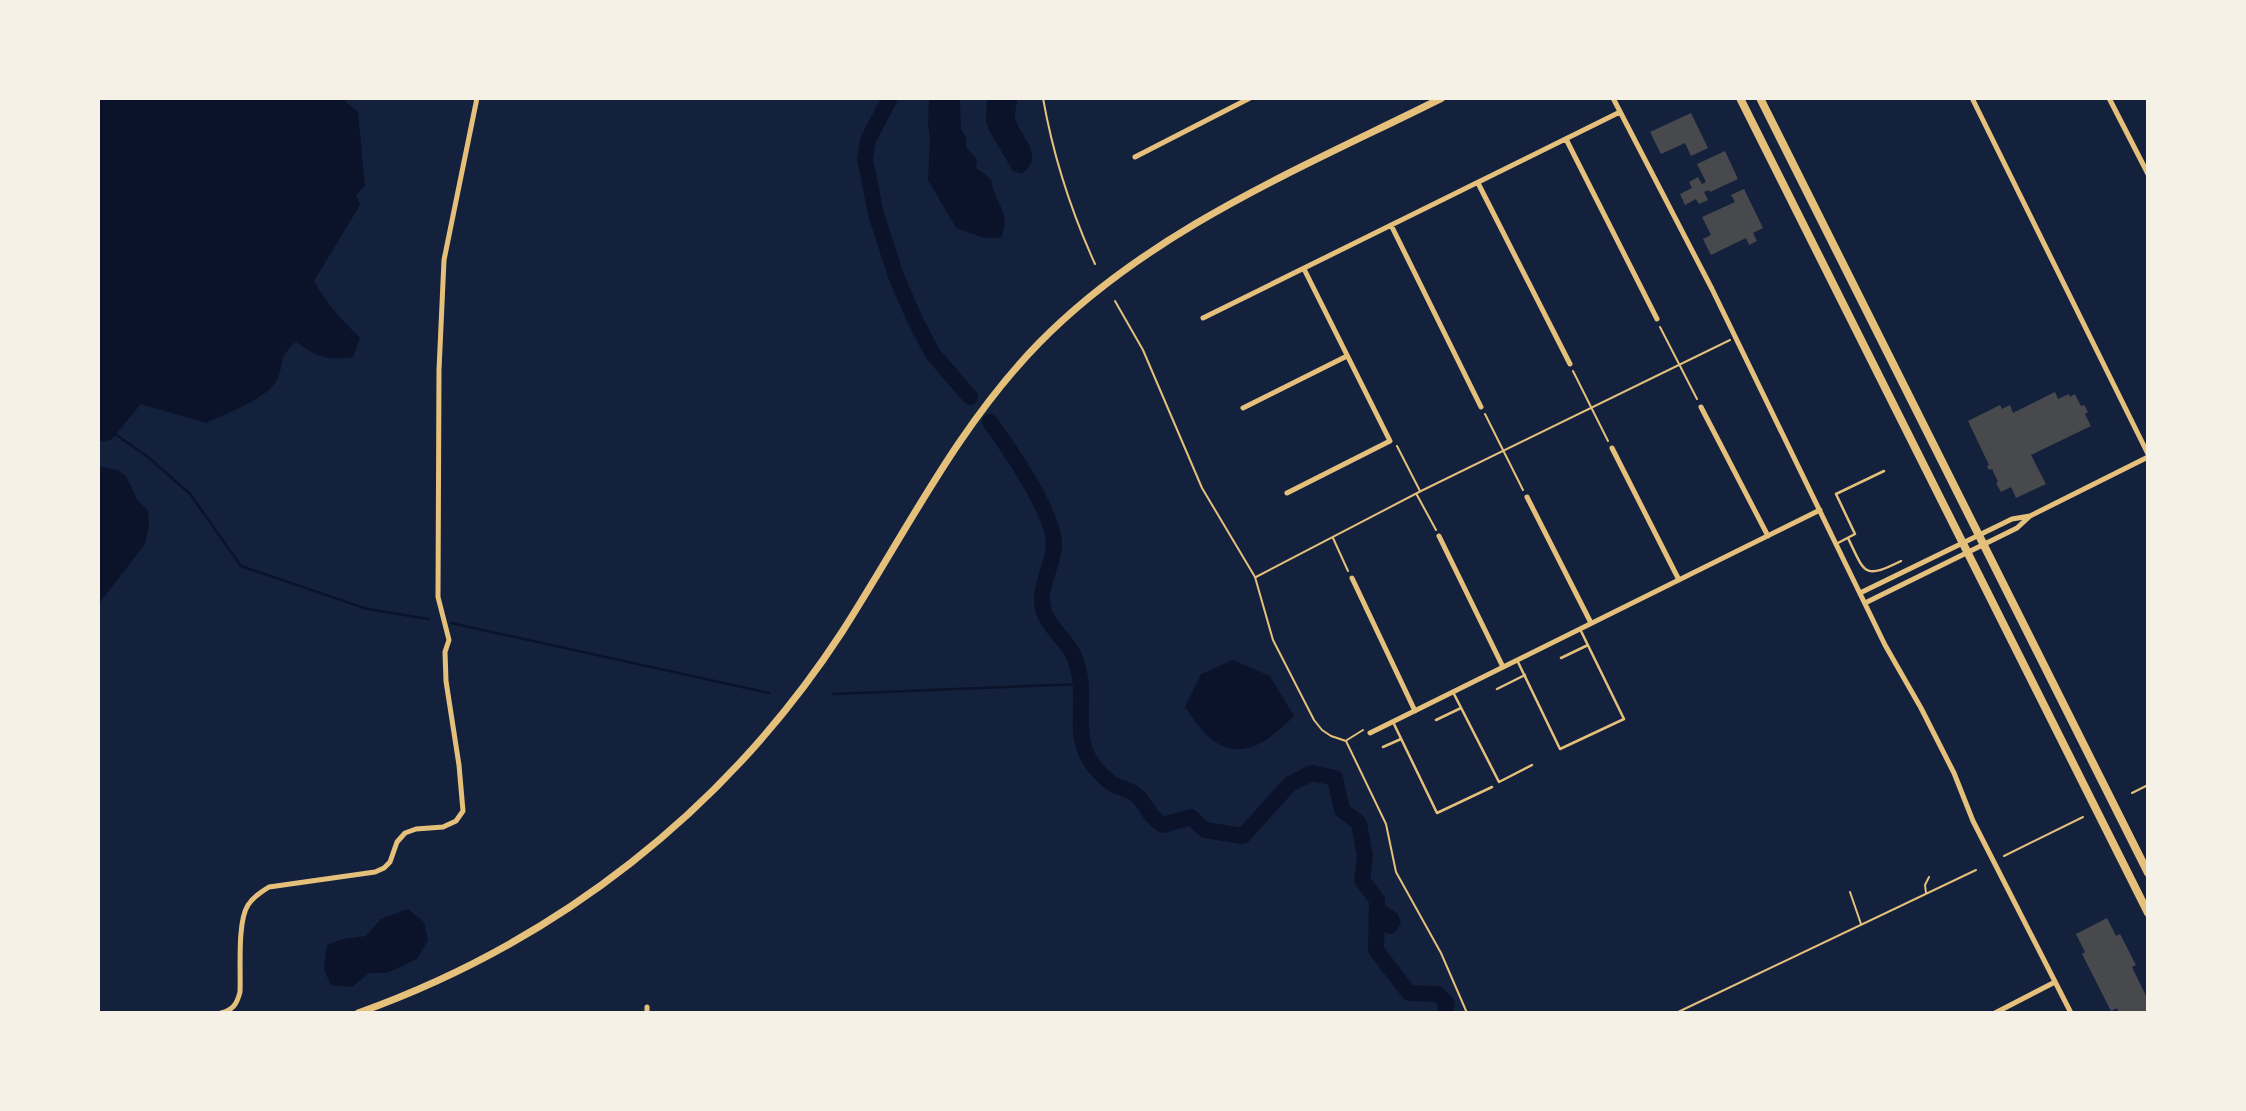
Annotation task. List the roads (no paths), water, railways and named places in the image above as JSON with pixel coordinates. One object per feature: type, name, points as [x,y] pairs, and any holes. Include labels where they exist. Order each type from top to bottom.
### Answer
[{"type":"main road","points":[[1740,98],[2148,913]]},
{"type":"main road","points":[[1760,98],[2148,873]]},
{"type":"street","points":[[221,1013],[230,1010],[237,1003],[240,992],[243,915],[248,903],[257,895],[269,887],[375,873],[390,862],[397,842],[405,833],[416,829],[443,827],[456,821],[463,811],[446,681],[445,652],[449,640],[438,597],[439,370],[444,260],[477,98]]},
{"type":"street","points":[[1135,157],[1250,98]]},
{"type":"street","points":[[358,1013],[452,975],[542,927],[625,869],[703,802],[759,743],[810,679],[945,463],[1000,387],[1047,335],[1100,288],[1147,254],[1199,222],[1442,98]]},
{"type":"street","points":[[1613,98],[1735,337],[1865,603],[1951,767],[1973,821],[2071,1013]]},
{"type":"street","points":[[1860,593],[2012,519],[2029,516],[2148,455],[1972,98]]},
{"type":"street","points":[[2109,98],[2148,174]]},
{"type":"street","points":[[1202,318],[1620,112]]},
{"type":"street","points":[[1566,139],[1657,319]]},
{"type":"street","points":[[1478,183],[1570,364]]},
{"type":"street","points":[[1391,225],[1481,407]]},
{"type":"street","points":[[1287,493],[1390,441],[1304,269]]},
{"type":"street","points":[[1243,408],[1347,356]]},
{"type":"street","points":[[1701,407],[1768,536]]},
{"type":"street","points":[[1612,449],[1679,580]]},
{"type":"street","points":[[1527,497],[1591,623]]},
{"type":"street","points":[[1370,733],[1820,510]]},
{"type":"street","points":[[1865,603],[2017,528],[2029,516]]},
{"type":"street","points":[[1439,536],[1503,667]]},
{"type":"street","points":[[1352,578],[1415,710]]},
{"type":"street","points":[[1995,1013],[2006,1011],[2055,982]]},
{"type":"lane","points":[[1836,544],[1855,534],[1836,494],[1884,471]]},
{"type":"lane","points":[[1848,538],[1862,567],[1869,572],[1878,572],[1901,561]]},
{"type":"lane","points":[[1517,660],[1560,749],[1624,719],[1580,629]]},
{"type":"lane","points":[[1561,658],[1588,645]]},
{"type":"lane","points":[[1497,689],[1525,675]]},
{"type":"lane","points":[[1453,692],[1499,782],[1532,765]]},
{"type":"lane","points":[[1436,720],[1461,708]]},
{"type":"lane","points":[[1392,721],[1437,813],[1492,787]]},
{"type":"lane","points":[[1383,747],[1401,739]]},
{"type":"water","points":[[98,98],[345,98],[358,112],[365,186],[356,195],[360,205],[314,281],[329,304],[360,338],[353,357],[322,357],[296,342],[283,357],[280,374],[272,387],[245,405],[206,423],[141,404],[111,440],[98,442]]},
{"type":"water","points":[[929,98],[960,98],[961,129],[967,138],[967,147],[977,160],[976,168],[991,179],[1003,214],[1004,229],[1001,238],[984,238],[956,228],[928,180]]},
{"type":"water","points":[[987,98],[1018,98],[1015,113],[1017,122],[1029,144],[1032,159],[1022,174],[1013,171],[990,132],[986,121]]},
{"type":"water","points":[[98,466],[117,470],[126,476],[137,499],[148,511],[149,524],[145,544],[98,605]]},
{"type":"water","points":[[1233,660],[1270,676],[1294,716],[1276,733],[1255,746],[1244,749],[1221,745],[1209,737],[1185,707],[1201,674]]},
{"type":"water","points":[[1377,900],[1398,914],[1401,923],[1391,934],[1376,930]]},
{"type":"water","points":[[408,909],[424,922],[428,940],[417,959],[387,973],[369,973],[352,987],[331,985],[324,970],[327,945],[343,939],[366,936],[381,919]]},
{"type":"waterway","points":[[890,98],[868,140],[865,159],[876,214],[896,276],[916,322],[933,354],[970,397]]},
{"type":"waterway","points":[[990,422],[1029,481],[1052,531],[1053,552],[1042,603],[1051,625],[1076,661],[1080,678],[1082,740],[1096,769],[1111,783],[1139,797],[1153,817],[1163,825],[1191,817],[1205,830],[1243,836],[1290,784],[1312,773],[1335,778],[1342,810],[1359,823],[1365,857],[1362,880],[1377,900],[1376,950],[1409,993],[1438,994],[1447,1004],[1445,1013]]},
{"type":"waterway","points":[[112,432],[148,457],[190,494],[241,566],[367,609],[429,619]]},
{"type":"waterway","points":[[451,623],[769,693]]},
{"type":"waterway","points":[[833,694],[1081,684]]}]
